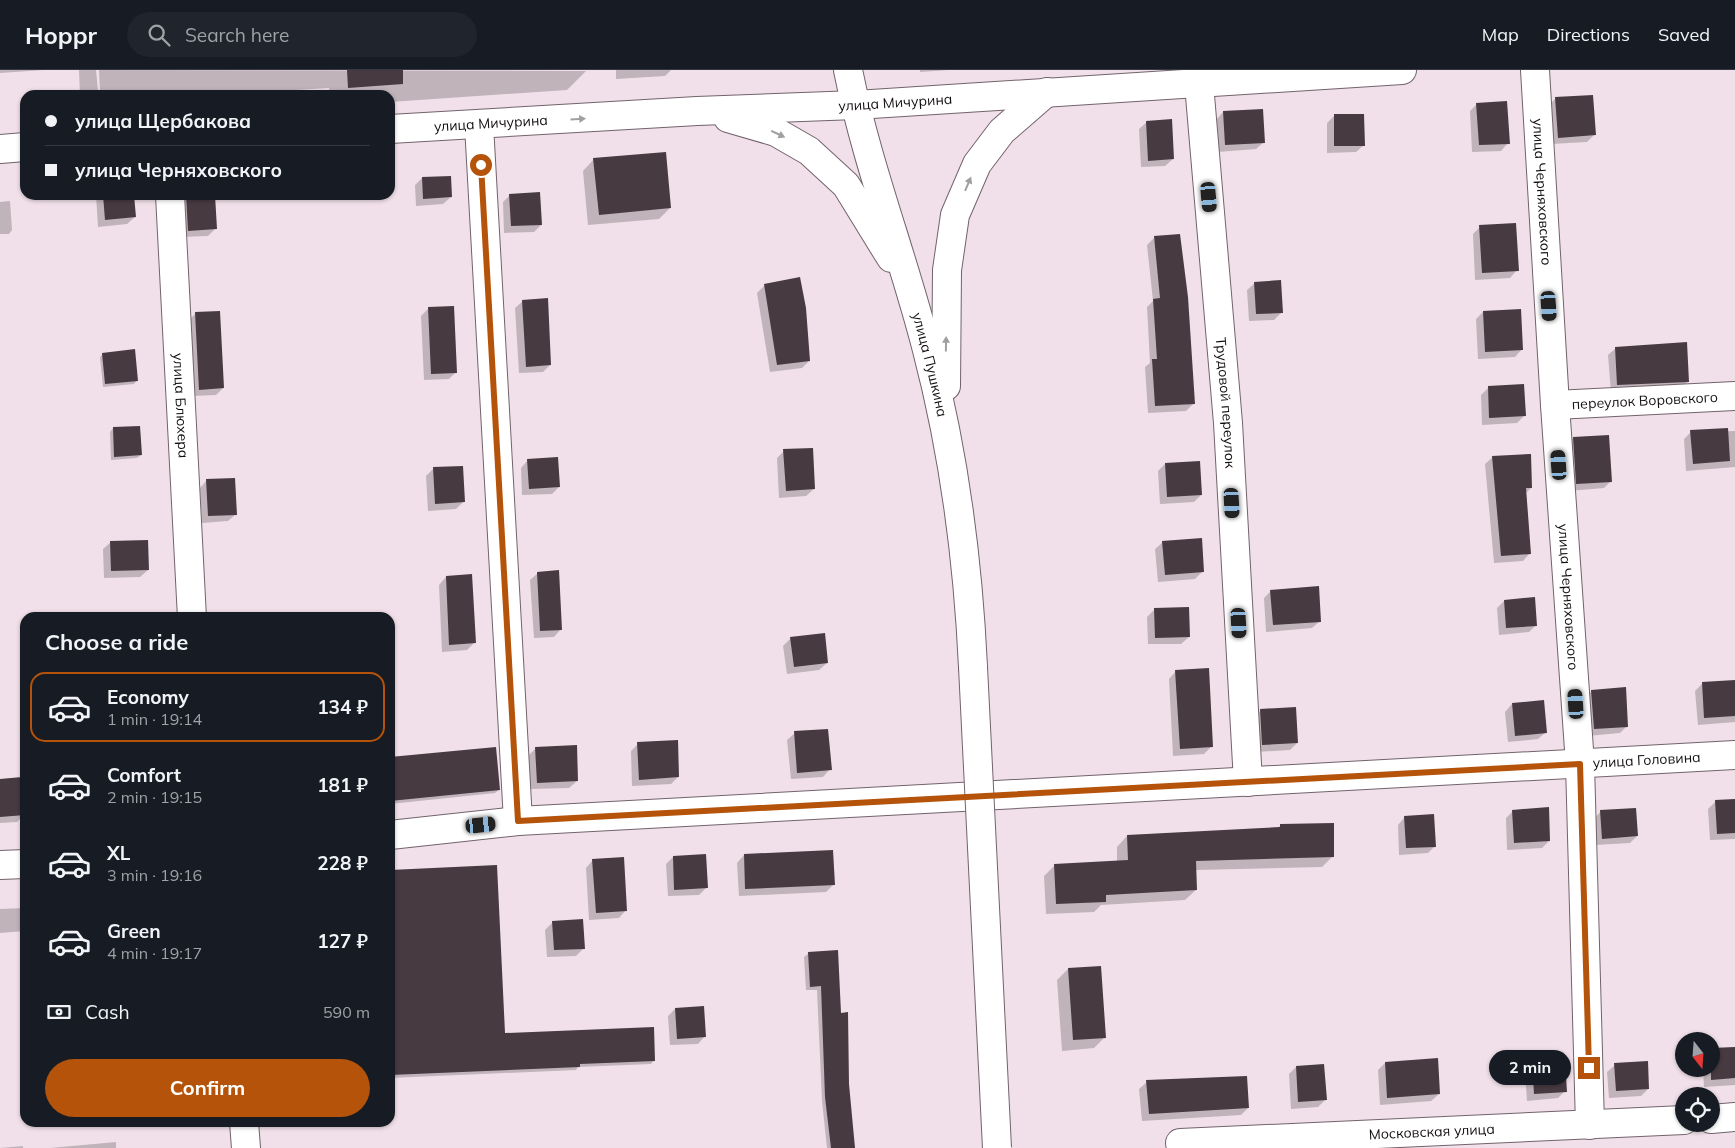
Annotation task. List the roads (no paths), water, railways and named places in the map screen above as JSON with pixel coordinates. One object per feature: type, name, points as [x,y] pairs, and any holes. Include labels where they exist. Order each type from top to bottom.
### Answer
[{"type":"street","name":"улица Пушкина","points":[[848,70],[856,105],[912,293],[945,427],[966,569],[973,667],[997,1148]]},
{"type":"street","name":"улица Мичурина","points":[[395,129],[697,111],[856,105],[1402,70]]},
{"type":"street","name":"улица Черняховского","points":[[1535,70],[1555,405],[1580,764],[1590,1125]]},
{"type":"street","name":"Трудовой переулок","points":[[1199,84],[1228,424],[1248,782]]},
{"type":"street","points":[[945,427],[947,270],[955,215],[977,164],[1002,131],[1047,92]]},
{"type":"street","points":[[697,111],[742,121],[776,132],[809,151],[846,185],[912,293]]},
{"type":"street","points":[[479,125],[518,821]]},
{"type":"street","points":[[0,149],[20,147]]},
{"type":"street","name":"улица Блюхера","points":[[170,200],[192,612]]},
{"type":"street","name":"переулок Воровского","points":[[1555,405],[1735,396]]},
{"type":"street","name":"улица Головина","points":[[395,833],[518,821],[1735,755]]},
{"type":"street","points":[[0,865],[20,864]]},
{"type":"street","points":[[1720,1118],[1735,1117]]},
{"type":"street","name":"Московская улица","points":[[1180,1143],[1675,1120]]},
{"type":"street","points":[[244,1127],[246,1148]]}]
